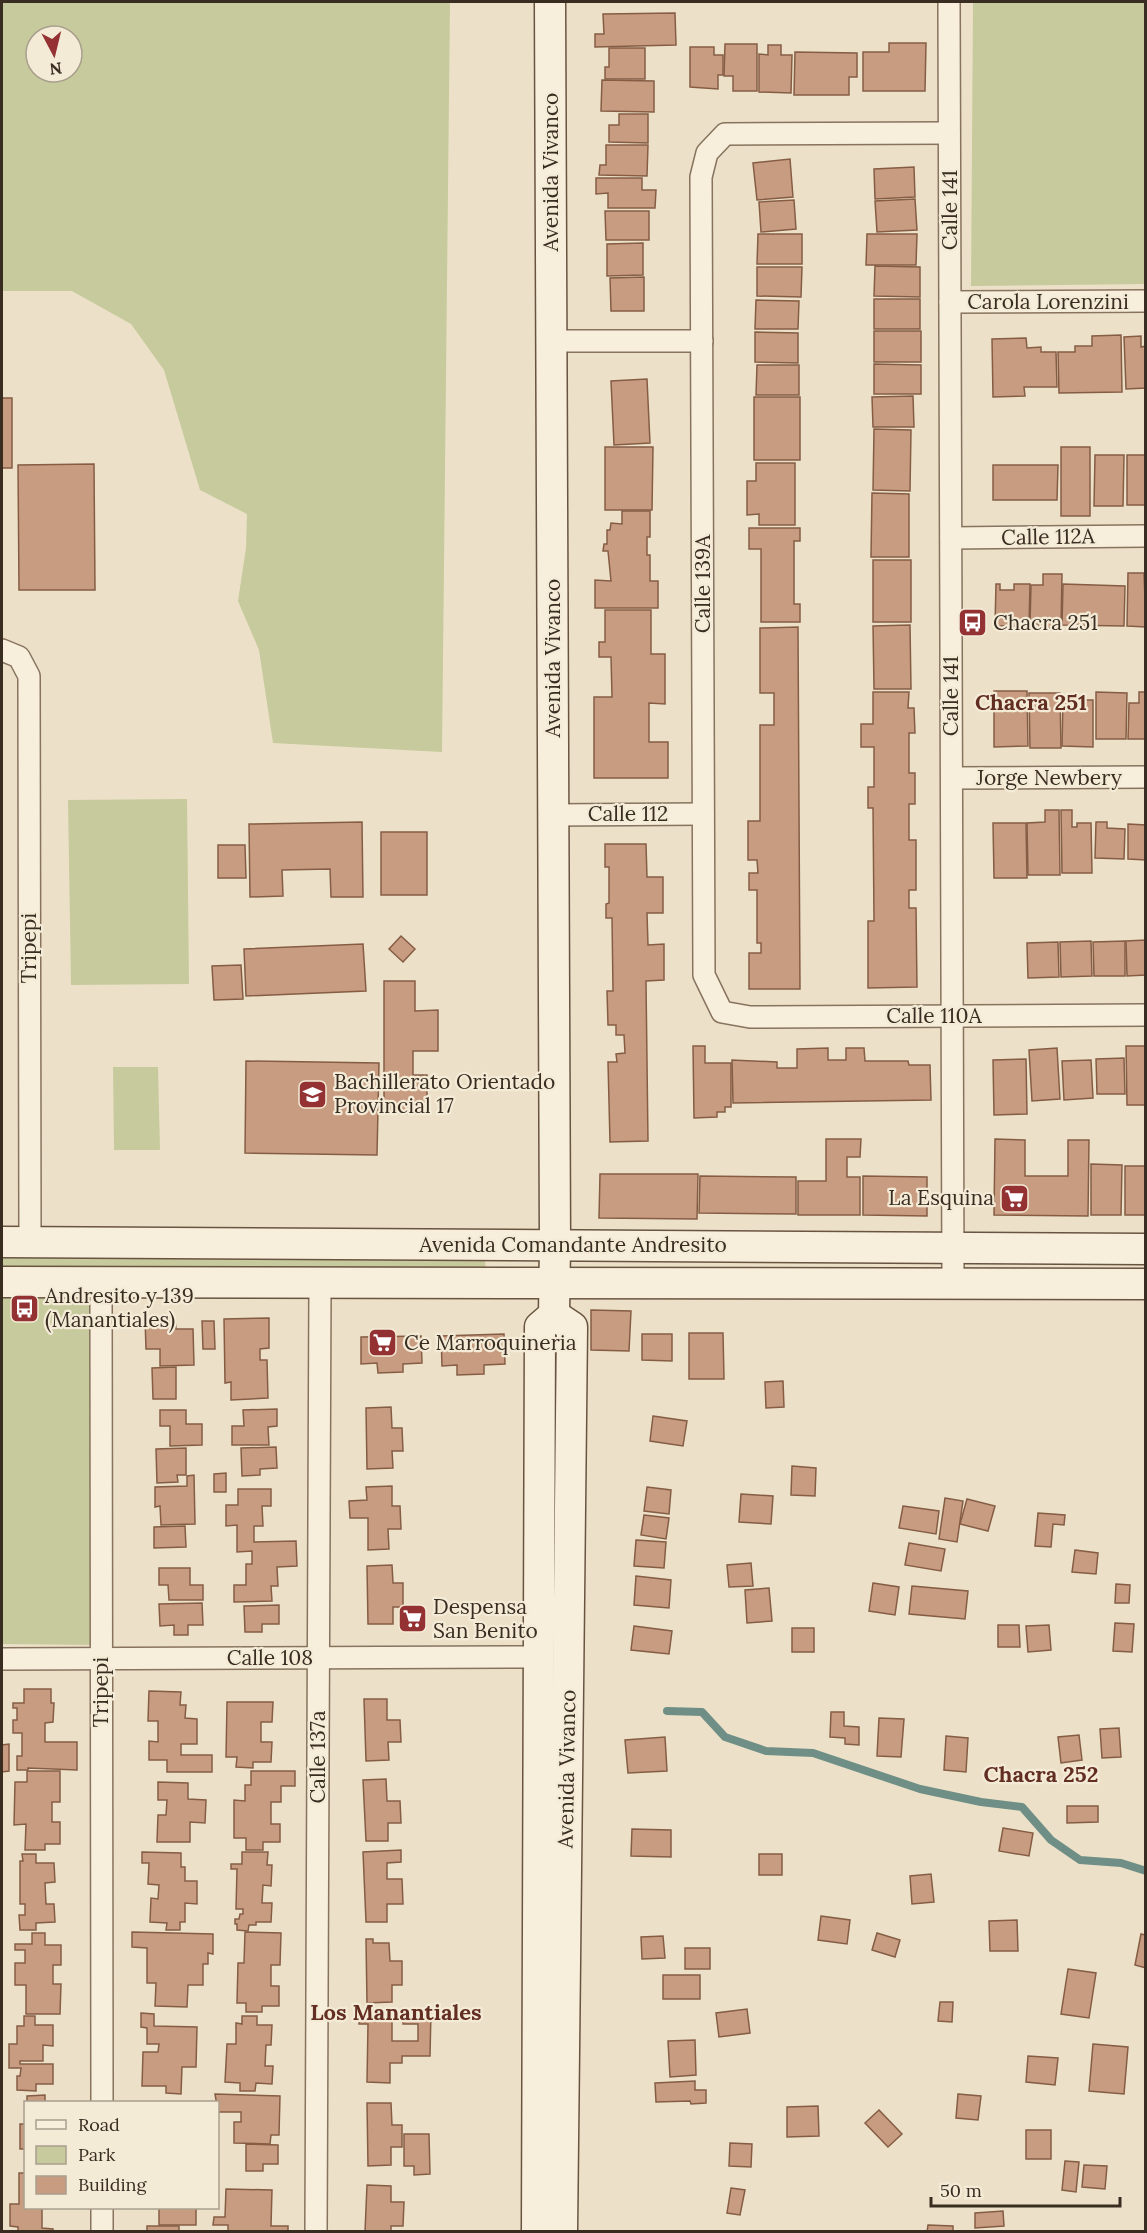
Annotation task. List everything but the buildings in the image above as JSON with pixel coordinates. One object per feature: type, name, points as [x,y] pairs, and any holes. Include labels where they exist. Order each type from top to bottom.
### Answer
[{"type":"street","name":"Avenida Vivanco","points":[[537,2232],[540,1328],[554,1315],[555,1283],[550,2]]},
{"type":"street","name":"Calle 141","points":[[949,2],[953,1283]]},
{"type":"street","name":"Calle 139A","points":[[722,1012],[704,975],[701,177],[707,153],[725,134],[949,133]]},
{"type":"street","name":"Carola Lorenzini","points":[[950,302],[1146,301]]},
{"type":"street","points":[[552,341],[702,341]]},
{"type":"street","name":"Calle 112A","points":[[951,538],[1146,536]]},
{"type":"street","name":"Tripepi","points":[[10,654],[29,676],[16,1242]]},
{"type":"street","name":"Jorge Newbery","points":[[952,778],[1146,777]]},
{"type":"street","name":"Calle 112","points":[[554,814],[703,814]]},
{"type":"street","name":"Calle 110A","points":[[722,1012],[750,1017],[1146,1015]]},
{"type":"street","name":"Avenida Comandante Andresito","points":[[16,1242],[1146,1249]]},
{"type":"street","name":"Avenida Comandante Andresito","points":[[2,1282],[1146,1284]]},
{"type":"street","name":"Tripepi","points":[[101,1282],[102,2101]]},
{"type":"street","name":"Calle 137a","points":[[316,2232],[320,1282]]},
{"type":"street","name":"Avenida Vivanco","points":[[554,1315],[572,1327],[562,2232]]},
{"type":"street","name":"Calle 108","points":[[2,1659],[538,1657]]},
{"type":"street","points":[[102,2209],[102,2232]]},
{"type":"green space","points":[[2,2],[450,2],[442,752],[273,743],[259,650],[238,601],[246,548],[247,514],[200,490],[164,370],[131,324],[72,291],[2,291]]},
{"type":"green space","points":[[973,2],[1145,2],[1145,284],[971,286]]},
{"type":"green space","points":[[187,799],[189,984],[71,985],[68,800]]},
{"type":"green space","points":[[113,1067],[158,1067],[160,1150],[114,1150]]},
{"type":"green space","points":[[2,1255],[481,1259],[485,1261],[486,1269],[2,1269]]},
{"type":"green space","points":[[2,1293],[93,1293],[95,1645],[2,1644]]},
{"type":"waterway","points":[[667,1711],[702,1712],[725,1737],[766,1751],[813,1753],[920,1789],[981,1802],[1022,1807],[1051,1840],[1080,1860],[1121,1863],[1146,1871]]},
{"type":"place","name":"Chacra 251","points":[[972,623]]},
{"type":"place","name":"Bachillerato Orientado Provincial 17","points":[[313,1094]]},
{"type":"place","name":"La Esquina","points":[[1015,1198]]},
{"type":"place","name":"Andresito y 139 (Manantiales)","points":[[24,1308]]},
{"type":"place","name":"Ce Marroquineria","points":[[383,1343]]},
{"type":"place","name":"Despensa San Benito","points":[[412,1619]]},
{"type":"district","name":"Chacra 251","points":[[1031,702]]},
{"type":"district","name":"Chacra 252","points":[[1041,1774]]},
{"type":"district","name":"Los Manantiales","points":[[396,2012]]}]
